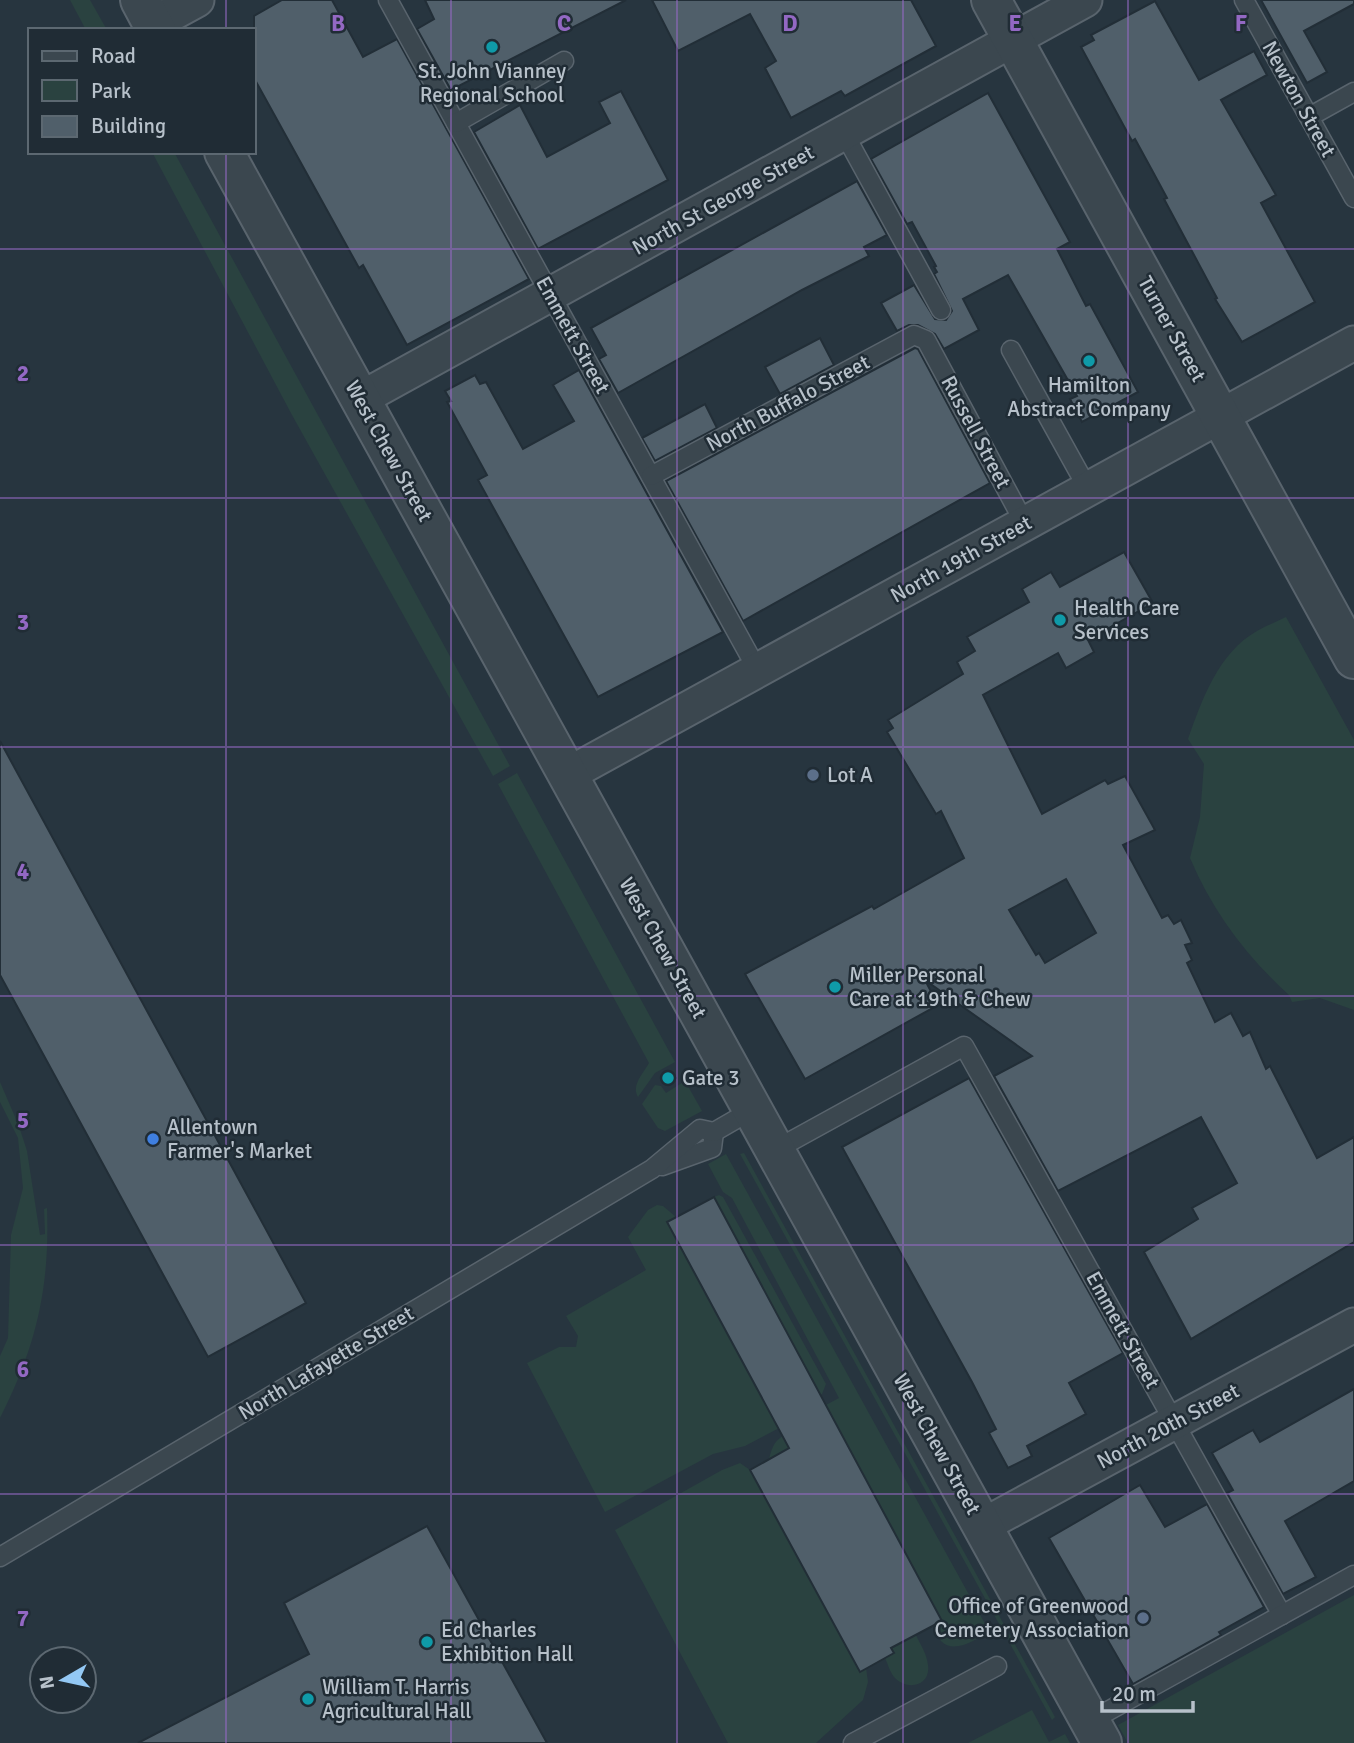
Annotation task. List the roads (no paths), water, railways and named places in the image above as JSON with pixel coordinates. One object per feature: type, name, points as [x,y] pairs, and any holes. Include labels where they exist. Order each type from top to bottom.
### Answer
[{"type":"street","points":[[150,18],[197,0]]},
{"type":"street","name":"Turner Street","points":[[991,0],[1354,659]]},
{"type":"street","name":"North St George Street","points":[[360,399],[1085,0]]},
{"type":"street","name":"West Chew Street","points":[[225,154],[1096,1732]]},
{"type":"street","name":"North 19th Street","points":[[567,775],[1354,343]]},
{"type":"street","name":"North 20th Street","points":[[982,1526],[1354,1325]]},
{"type":"lane","name":"Emmett Street","points":[[388,0],[758,670]]},
{"type":"lane","name":"Newton Street","points":[[1244,0],[1354,198]]},
{"type":"lane","points":[[456,123],[564,61]]},
{"type":"lane","points":[[1309,117],[1354,92]]},
{"type":"lane","points":[[844,133],[941,310]]},
{"type":"lane","name":"North Buffalo Street","points":[[651,476],[914,335],[926,340]]},
{"type":"lane","name":"Russell Street","points":[[926,340],[1025,524]]},
{"type":"lane","points":[[1011,350],[1088,489]]},
{"type":"lane","name":"Emmett Street","points":[[775,1150],[964,1046],[1282,1615]]},
{"type":"lane","name":"North Lafayette Street","points":[[0,1557],[652,1169],[712,1148],[714,1132],[752,1110]]},
{"type":"lane","points":[[1096,1732],[1282,1615],[1354,1575]]},
{"type":"lane","points":[[853,1743],[997,1666]]},
{"type":"place","name":"St. John Vianney Regional School","points":[[492,47]]},
{"type":"place","name":"Hamilton Abstract Company","points":[[1089,361]]},
{"type":"place","name":"Health Care Services","points":[[1060,620]]},
{"type":"place","name":"Lot A","points":[[813,775]]},
{"type":"place","name":"Miller Personal Care at 19th & Chew","points":[[835,987]]},
{"type":"place","name":"Gate 3","points":[[668,1078]]},
{"type":"place","name":"Allentown Farmer's Market","points":[[153,1139]]},
{"type":"place","name":"Office of Greenwood Cemetery Association","points":[[1143,1618]]},
{"type":"place","name":"Ed Charles Exhibition Hall","points":[[427,1642]]},
{"type":"place","name":"William T. Harris Agricultural Hall","points":[[308,1699]]}]
